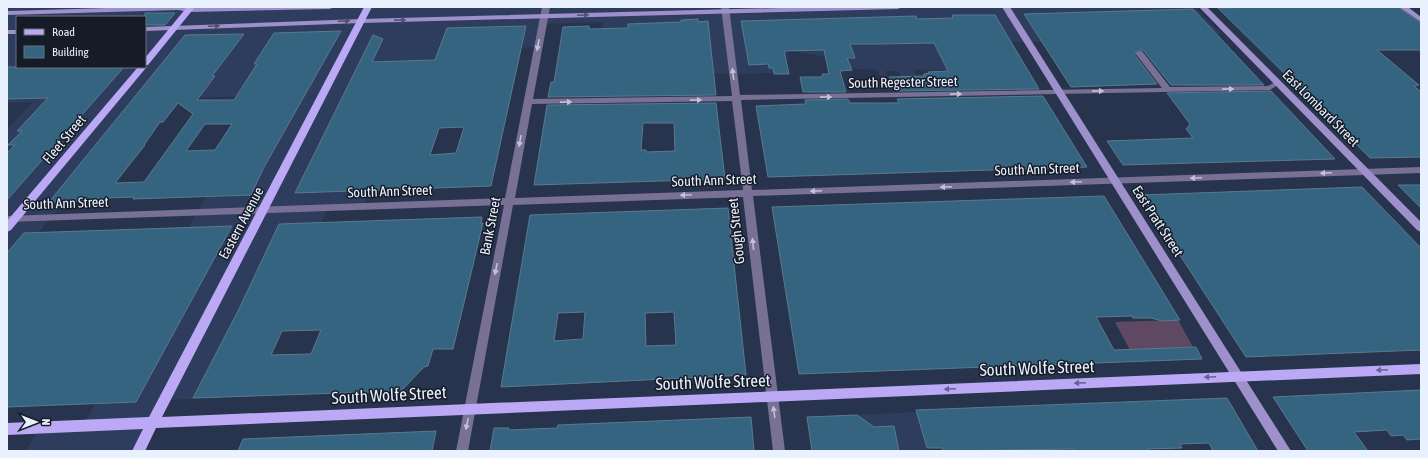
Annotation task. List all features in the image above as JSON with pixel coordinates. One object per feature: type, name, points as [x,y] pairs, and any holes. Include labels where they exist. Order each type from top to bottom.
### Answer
[{"type":"main road","points":[[7,13],[14,7]]},
{"type":"main road","points":[[7,13],[178,8],[330,7]]},
{"type":"main road","name":"Eastern Avenue","points":[[138,451],[368,7]]},
{"type":"main road","points":[[146,29],[725,9],[898,7]]},
{"type":"main road","name":"East Pratt Street","points":[[1006,7],[1285,451]]},
{"type":"main road","name":"East Lombard Street","points":[[1203,7],[1421,228]]},
{"type":"main road","points":[[1403,7],[1421,20]]},
{"type":"main road","points":[[146,62],[190,8]]},
{"type":"main road","name":"Fleet Street","points":[[7,228],[11,219],[141,68]]},
{"type":"main road","name":"South Wolfe Street","points":[[7,429],[470,408],[1421,369]]},
{"type":"street","name":"Bank Street","points":[[462,451],[546,7]]},
{"type":"street","name":"Gough Street","points":[[725,9],[779,451]]},
{"type":"street","points":[[1139,53],[1168,90]]},
{"type":"street","name":"South Regester Street","points":[[527,102],[1270,88],[1277,83]]},
{"type":"street","name":"South Ann Street","points":[[11,219],[1421,170]]},
{"type":"shaded area","points":[[7,7],[1195,7],[1221,34],[1073,42],[974,42],[974,69],[914,70],[921,89],[907,89],[898,71],[885,71],[892,89],[885,89],[878,70],[844,68],[826,57],[788,50],[787,73],[619,75],[599,55],[603,22],[545,24],[540,47],[491,49],[397,121],[364,205],[328,207],[289,301],[234,371],[221,398],[165,400],[138,451],[25,451],[41,426],[83,424],[121,362],[107,363],[267,96],[178,98],[120,178],[87,179],[51,217],[19,258],[7,324],[7,129],[33,102],[7,103]]},
{"type":"shaded area","points":[[1178,320],[1193,347],[1130,350],[1115,322]]},
{"type":"shaded area","points":[[917,412],[927,451],[812,451],[807,417]]},
{"type":"building","points":[[1398,7],[1421,23],[1421,50],[1377,50],[1419,85],[1414,86],[1421,92],[1421,157],[1370,158],[1218,8]]},
{"type":"building","points":[[1193,9],[1264,85],[1171,85],[1143,50],[1139,50],[1134,54],[1157,84],[1071,87],[1024,14]]},
{"type":"building","points":[[145,13],[175,13],[165,25],[146,25]]},
{"type":"building","points":[[952,15],[995,15],[1039,89],[894,91],[889,77],[924,76],[924,74],[929,73],[928,72],[948,71],[934,43],[850,44],[855,58],[847,58],[852,70],[840,71],[846,92],[803,92],[800,77],[820,77],[823,76],[822,74],[829,74],[824,50],[784,51],[789,74],[774,74],[773,68],[769,68],[768,64],[749,65],[741,21],[916,16],[917,19],[953,18]]},
{"type":"building","points":[[698,19],[698,22],[708,21],[716,95],[548,97],[551,82],[554,82],[563,27],[589,26],[589,29],[628,28],[628,24],[681,22],[681,20]]},
{"type":"building","points":[[526,26],[491,186],[295,193],[373,35],[383,39],[372,62],[435,60],[447,28]],"holes":[[[464,127],[456,153],[430,155],[439,128]]]},
{"type":"building","points":[[341,31],[263,169],[251,195],[133,199],[134,197],[105,198],[103,200],[49,202],[185,35],[244,34],[212,76],[215,76],[197,100],[234,100],[257,64],[254,64],[274,33]],"holes":[[[178,103],[193,114],[144,182],[115,183],[145,145],[160,122],[163,122]],[[205,124],[232,124],[215,150],[186,151]]]},
{"type":"building","points":[[7,67],[123,68],[7,200],[7,153],[15,145],[8,145],[22,131],[17,131],[48,98],[7,99]]},
{"type":"building","points":[[1271,91],[1335,159],[1123,165],[1107,141],[1193,138],[1186,129],[1190,124],[1167,93]]},
{"type":"building","points":[[1043,96],[1087,167],[768,177],[756,106],[806,104],[805,100],[848,99],[850,103],[899,103],[897,99]]},
{"type":"building","points":[[716,103],[725,179],[534,185],[547,105]],"holes":[[[643,123],[674,123],[675,151],[646,152],[646,150],[641,150]]]},
{"type":"building","points":[[1398,185],[1421,185],[1421,208]]},
{"type":"building","points":[[1362,187],[1421,248],[1421,350],[1246,357],[1141,195]]},
{"type":"building","points":[[1104,196],[1180,320],[1162,321],[1151,318],[1133,318],[1132,316],[1096,317],[1114,350],[1196,347],[1202,359],[799,374],[772,207]]},
{"type":"building","points":[[728,208],[746,375],[501,387],[530,215]],"holes":[[[585,312],[583,339],[554,341],[558,313]],[[674,312],[676,345],[646,346],[645,313]]]},
{"type":"building","points":[[482,217],[481,224],[483,223],[453,349],[433,349],[428,366],[424,367],[401,391],[193,398],[239,309],[279,224]],"holes":[[[321,330],[311,354],[271,355],[282,331]]]},
{"type":"building","points":[[232,226],[136,402],[7,407],[7,253],[24,233]]},
{"type":"building","points":[[1421,390],[1421,439],[1407,440],[1403,435],[1391,436],[1387,430],[1354,432],[1368,451],[1308,451],[1273,397]]},
{"type":"building","points":[[1227,398],[1258,451],[1213,451],[1209,443],[1180,444],[1182,448],[1147,449],[1148,451],[1075,451],[1074,449],[943,451],[942,448],[927,448],[916,410]]},
{"type":"building","points":[[857,415],[874,427],[894,426],[899,451],[812,451],[807,417]]},
{"type":"building","points":[[751,417],[754,451],[490,451],[494,428],[509,428],[508,430],[557,428],[558,425]]},
{"type":"building","points":[[436,431],[432,451],[238,451],[243,439]]}]
